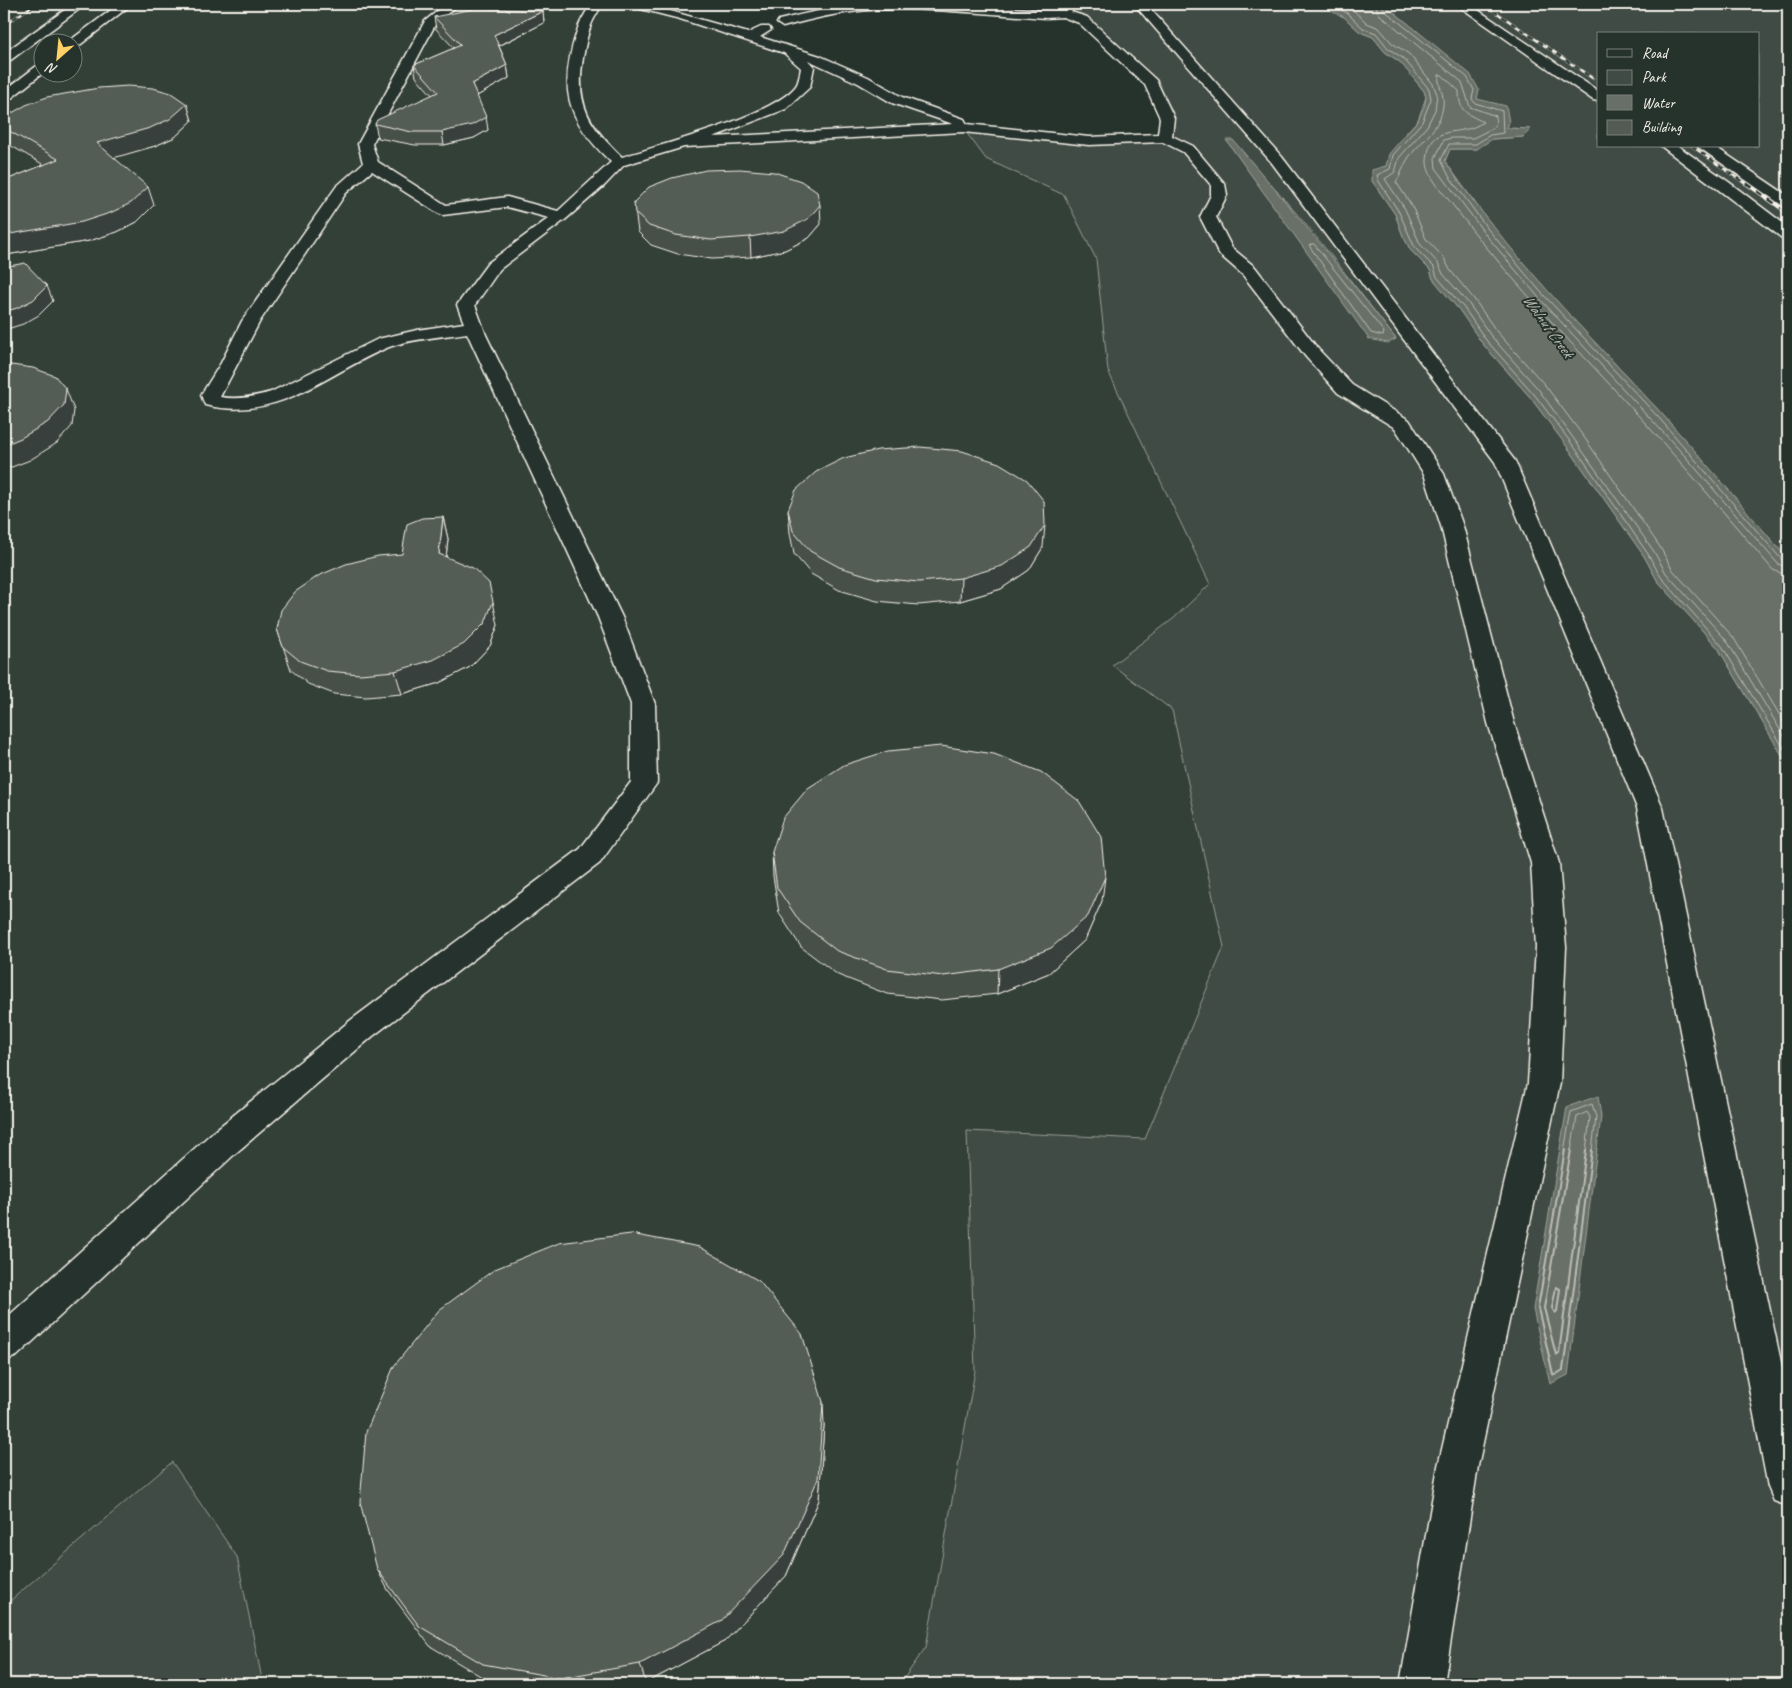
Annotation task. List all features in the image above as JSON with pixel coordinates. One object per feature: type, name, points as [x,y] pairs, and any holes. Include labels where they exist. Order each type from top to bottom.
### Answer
[{"type":"street","points":[[4,58],[80,4]]},
{"type":"street","points":[[82,37],[126,4]]},
{"type":"street","points":[[453,4],[431,21],[365,144],[372,164],[443,210],[507,202],[562,216]]},
{"type":"street","points":[[596,4],[584,26],[576,68],[574,95],[588,127],[601,145],[619,162]]},
{"type":"street","points":[[632,4],[684,16],[816,59],[863,80],[897,100],[958,122],[963,128]]},
{"type":"street","points":[[1140,4],[1277,160],[1505,462],[1650,808],[1788,1487]]},
{"type":"street","points":[[1462,4],[1597,97]]},
{"type":"street","points":[[749,37],[782,23],[838,10],[869,7],[909,6],[1046,14],[1068,8],[1151,84],[1167,118],[1165,138]]},
{"type":"street","points":[[782,23],[793,10]]},
{"type":"street","points":[[4,1344],[225,1142],[362,1028],[590,856],[644,783],[643,704],[610,617],[474,327],[466,305],[494,266],[562,216],[619,162],[683,143],[749,120],[781,106],[803,87],[808,67],[788,50]]},
{"type":"street","points":[[4,97],[32,76]]},
{"type":"street","points":[[683,143],[963,128],[1090,142],[1139,141],[1165,138],[1188,149],[1218,184],[1219,195],[1208,217],[1225,251],[1249,271],[1312,353],[1345,389],[1402,424],[1434,474],[1452,526],[1501,723],[1545,863],[1551,947],[1544,1082],[1458,1466],[1422,1684]]},
{"type":"street","points":[[1671,148],[1725,186],[1788,235]]},
{"type":"street","points":[[1707,148],[1788,203]]},
{"type":"street","points":[[372,164],[341,190],[251,321],[230,363],[210,395],[212,401],[241,406],[261,402],[287,392],[383,344],[408,337],[474,327]]},
{"type":"shaded area","points":[[4,4],[633,4],[684,17],[816,59],[959,122],[986,159],[1064,194],[1096,259],[1108,371],[1210,584],[1173,619],[1112,665],[1172,710],[1224,947],[1145,1139],[967,1131],[975,1371],[926,1647],[900,1684],[263,1684],[237,1557],[172,1462],[4,1606]]},
{"type":"green space","points":[[1071,4],[1323,4],[1344,17],[1360,32],[1373,37],[1385,52],[1400,62],[1424,91],[1426,97],[1418,120],[1403,136],[1386,166],[1372,181],[1395,214],[1411,251],[1430,270],[1433,279],[1460,311],[1482,343],[1530,397],[1644,556],[1657,580],[1718,648],[1788,765],[1788,1684],[900,1684],[926,1647],[975,1371],[967,1131],[1145,1139],[1224,947],[1172,710],[1112,665],[1173,619],[1210,584],[1108,371],[1096,259],[1064,195],[986,159],[963,128],[1090,142],[1165,138],[1167,118],[1151,84],[1083,20],[1064,13]],"holes":[[[1227,141],[1250,163],[1316,236],[1396,339],[1292,230]]]},
{"type":"green space","points":[[1384,4],[1788,4],[1788,559],[1663,415],[1543,287],[1491,225],[1445,161],[1450,149],[1477,149],[1492,139],[1523,137],[1531,129],[1507,128],[1477,99],[1417,31]]},
{"type":"green space","points":[[172,1462],[237,1557],[263,1684],[4,1684],[4,1606]]},
{"type":"water","name":"Walnut Creek","points":[[1323,4],[1384,4],[1470,74],[1479,90],[1477,99],[1506,106],[1509,122],[1507,128],[1531,129],[1523,137],[1492,139],[1477,149],[1450,149],[1445,161],[1469,195],[1521,260],[1678,432],[1788,559],[1788,765],[1718,648],[1657,580],[1644,556],[1530,397],[1482,343],[1460,311],[1433,279],[1430,270],[1411,251],[1395,214],[1372,181],[1372,170],[1386,166],[1389,154],[1418,120],[1424,107],[1426,97],[1424,91],[1400,62],[1385,52],[1373,37],[1360,32],[1344,17],[1333,12]]},
{"type":"water","points":[[1226,140],[1233,140],[1254,164],[1316,238],[1396,339],[1388,343],[1369,339]]},
{"type":"water","points":[[1598,1096],[1601,1117],[1568,1375],[1550,1384],[1533,1309],[1567,1107]]},
{"type":"building","points":[[477,8],[543,11],[494,35],[507,65],[472,84],[486,117],[472,125],[442,132],[412,132],[375,124],[377,120],[438,92],[414,65],[461,45],[434,17]]},
{"type":"building","points":[[128,86],[153,88],[171,93],[187,104],[170,119],[150,128],[97,143],[148,187],[131,203],[110,213],[82,222],[4,235],[4,181],[58,159],[4,128],[4,124],[12,113],[47,97],[99,88]]},
{"type":"building","points":[[740,169],[774,172],[801,181],[817,192],[820,205],[808,219],[784,231],[750,237],[711,240],[676,235],[649,226],[635,213],[634,202],[649,187],[672,178],[706,170]]},
{"type":"building","points":[[25,263],[47,286],[33,300],[4,312],[4,267]]},
{"type":"building","points":[[4,364],[33,368],[55,376],[66,389],[64,405],[48,422],[21,438],[4,445]]},
{"type":"building","points":[[920,447],[962,451],[999,463],[1027,480],[1044,501],[1045,525],[1031,547],[1002,566],[961,578],[919,582],[876,578],[839,567],[810,551],[793,531],[788,510],[796,490],[816,472],[844,458],[878,450]]},
{"type":"building","points":[[443,517],[439,554],[473,568],[489,583],[493,602],[485,623],[464,644],[433,660],[395,671],[360,674],[327,671],[300,661],[283,647],[277,629],[281,610],[295,592],[318,576],[346,564],[378,556],[402,554],[407,524],[422,518]]},
{"type":"building","points":[[941,746],[994,754],[1041,772],[1079,801],[1101,837],[1105,877],[1088,916],[1051,948],[998,969],[943,976],[887,969],[837,951],[800,922],[777,888],[772,852],[783,818],[808,788],[844,765],[888,751]]},
{"type":"building","points":[[631,1234],[700,1247],[759,1281],[802,1334],[823,1402],[818,1479],[784,1555],[721,1621],[640,1664],[560,1678],[483,1664],[419,1626],[377,1569],[360,1502],[366,1432],[394,1366],[439,1310],[495,1269],[559,1243]]},
{"type":"railway","points":[[4,25],[35,4]]},
{"type":"railway","points":[[1484,4],[1597,81]]},
{"type":"railway","points":[[1695,148],[1747,185]]},
{"type":"railway","points":[[1746,183],[1788,213]]}]
